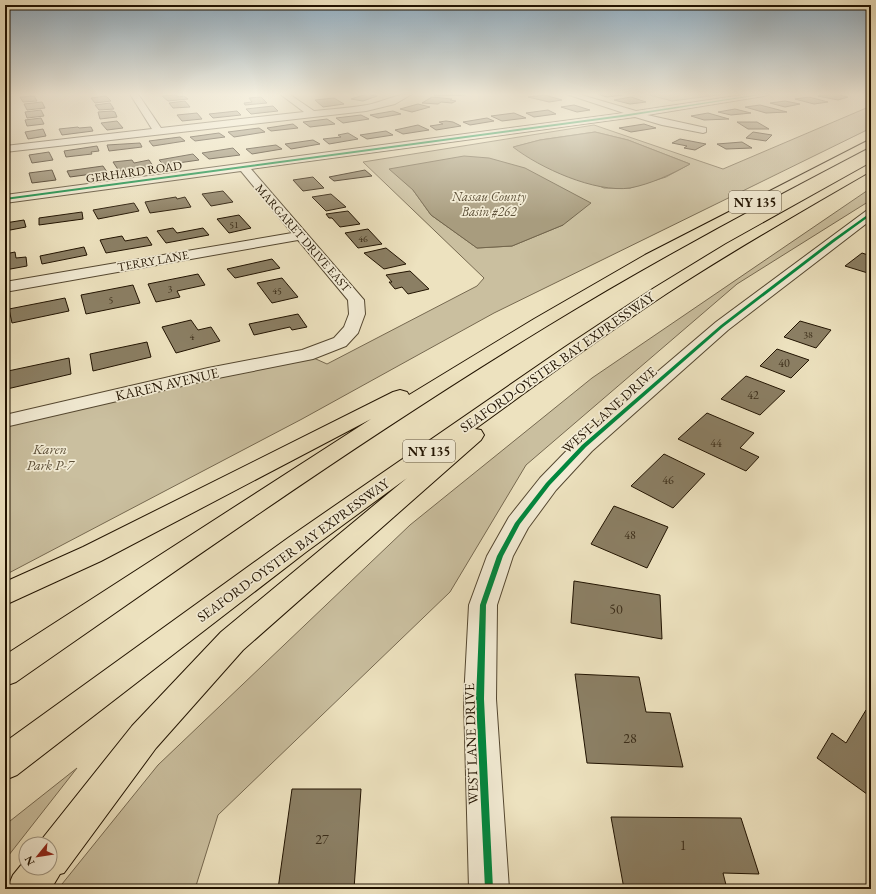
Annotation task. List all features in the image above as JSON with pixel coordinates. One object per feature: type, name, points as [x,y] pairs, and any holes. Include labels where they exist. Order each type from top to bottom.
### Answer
[{"type":"highway","name":"NY 135","points":[[5,672],[248,510],[526,332],[618,276],[692,235],[871,142]]},
{"type":"highway","name":"SEAFORD-OYSTER BAY EXPRESSWAY","points":[[5,763],[297,545],[571,351],[660,291],[724,251],[871,166]]},
{"type":"highway","points":[[5,594],[92,554],[526,332]]},
{"type":"highway","points":[[58,849],[144,737],[232,641],[571,351]]},
{"type":"highway","points":[[26,889],[37,876]]},
{"type":"street","points":[[5,149],[118,136]]},
{"type":"street","points":[[76,201],[247,172],[362,161],[453,144],[484,136]]},
{"type":"street","name":"GERHARD ROAD","points":[[5,199],[247,172]]},
{"type":"street","name":"MARGARET DRIVE EAST","points":[[247,172],[356,300],[356,314],[352,329],[340,342],[329,347]]},
{"type":"street","name":"WEST LANE DRIVE","points":[[489,889],[480,699],[484,605],[500,556],[518,523],[548,484],[584,446],[704,342],[827,245],[871,214]]},
{"type":"street","name":"TERRY LANE","points":[[5,287],[301,235]]},
{"type":"street","name":"KAREN AVENUE","points":[[5,421],[208,374],[307,355],[329,347]]},
{"type":"green space","name":"Karen Park P-7","points":[[527,136],[569,136],[540,140],[514,147],[604,188],[630,188],[666,177],[690,164],[628,140],[610,136],[625,136],[723,169],[801,136],[855,136],[494,313],[302,419],[5,575],[5,421],[307,355],[327,364],[477,286],[484,278],[363,162]],"holes":[[[413,190],[563,225],[512,246],[477,248],[431,215]]]},
{"type":"green space","points":[[871,188],[871,200],[737,284],[526,465],[450,592],[218,815],[195,889],[58,889],[158,765],[410,525],[592,378]]},
{"type":"green space","points":[[77,768],[24,836],[18,836],[18,843],[5,860],[5,825]]},
{"type":"water","points":[[569,136],[610,136],[628,140],[690,164],[669,175],[646,184],[630,188],[616,189],[601,187],[585,183],[553,171],[524,155],[513,147],[540,140]]},
{"type":"water","name":"Nassau County Basin #262","points":[[464,156],[489,158],[525,168],[591,203],[563,225],[512,246],[477,248],[431,215],[413,190],[389,169]]},
{"type":"building","points":[[27,136],[46,136],[28,139]]},
{"type":"building","points":[[223,136],[225,137],[195,141],[190,137]]},
{"type":"building","points":[[339,136],[353,136],[358,139],[329,144],[323,139],[341,137]]},
{"type":"building","points":[[361,136],[388,136],[367,139]]},
{"type":"building","points":[[749,136],[771,136],[766,141],[746,138]]},
{"type":"building","points":[[180,137],[185,141],[153,146],[149,141]]},
{"type":"building","points":[[680,139],[706,144],[695,150],[684,148],[687,146],[672,143]]},
{"type":"building","points":[[313,140],[320,144],[291,149],[285,144]]},
{"type":"building","points":[[742,142],[752,148],[726,149],[717,144]]},
{"type":"building","points":[[140,143],[142,147],[109,151],[107,145]]},
{"type":"building","points":[[276,145],[282,149],[252,154],[246,149]]},
{"type":"building","points":[[97,146],[99,151],[91,152],[92,154],[66,157],[64,151]]},
{"type":"building","points":[[233,148],[240,155],[209,159],[202,153]]},
{"type":"building","points":[[49,152],[53,160],[32,163],[29,155]]},
{"type":"building","points":[[193,154],[199,160],[164,165],[159,160]]},
{"type":"building","points":[[132,160],[134,163],[149,160],[153,166],[119,171],[113,162]]},
{"type":"building","points":[[103,166],[107,172],[70,177],[67,171]]},
{"type":"building","points":[[52,170],[56,180],[32,183],[29,173]]},
{"type":"building","points":[[365,170],[372,176],[334,181],[329,177]]},
{"type":"building","points":[[313,177],[324,188],[303,191],[293,180]]},
{"type":"building","points":[[223,191],[233,202],[211,206],[202,194]]},
{"type":"building","points":[[331,194],[346,207],[326,211],[312,197]]},
{"type":"building","points":[[176,197],[177,199],[185,197],[191,207],[150,213],[145,202]]},
{"type":"building","points":[[134,203],[139,211],[98,219],[93,210]]},
{"type":"building","points":[[348,211],[360,224],[340,227],[326,214]]},
{"type":"building","points":[[82,212],[83,219],[39,225],[39,218]]},
{"type":"building","points":[[239,215],[251,228],[229,233],[217,219]]},
{"type":"building","points":[[24,220],[26,227],[5,231],[5,223]]},
{"type":"building","points":[[173,228],[177,233],[203,228],[209,235],[166,243],[157,231]]},
{"type":"building","points":[[368,229],[382,244],[358,248],[345,233]]},
{"type":"building","points":[[122,236],[125,241],[147,237],[152,245],[106,253],[100,240]]},
{"type":"building","points":[[84,247],[87,255],[42,264],[40,256]]},
{"type":"building","points":[[386,248],[406,264],[384,269],[364,253]]},
{"type":"building","points":[[15,252],[16,258],[26,257],[27,266],[5,270],[5,254]]},
{"type":"building","points":[[862,253],[871,256],[871,274],[845,266]]},
{"type":"building","points":[[272,259],[280,268],[235,278],[227,269]]},
{"type":"building","points":[[410,271],[429,289],[408,294],[402,287],[395,289],[389,282],[392,282],[386,275]]},
{"type":"building","points":[[198,274],[205,285],[177,291],[180,297],[156,302],[148,284]]},
{"type":"building","points":[[282,278],[298,297],[272,303],[257,283]]},
{"type":"building","points":[[133,285],[140,303],[86,314],[81,295]]},
{"type":"building","points":[[65,298],[69,311],[12,323],[9,309]]},
{"type":"building","points":[[298,314],[307,327],[292,330],[290,327],[254,335],[249,324]]},
{"type":"building","points":[[191,320],[198,330],[211,327],[220,341],[176,353],[162,327]]},
{"type":"building","points":[[800,321],[831,330],[816,348],[784,337]]},
{"type":"building","points":[[147,342],[151,357],[93,371],[90,354]]},
{"type":"building","points":[[777,349],[809,360],[791,378],[760,366]]},
{"type":"building","points":[[69,358],[71,374],[7,389],[8,371]]},
{"type":"building","points":[[746,376],[785,391],[760,415],[721,399]]},
{"type":"building","points":[[707,413],[754,433],[740,448],[759,457],[746,471],[678,439]]},
{"type":"building","points":[[664,454],[705,474],[673,508],[631,486]]},
{"type":"building","points":[[614,506],[668,527],[647,568],[591,544]]},
{"type":"building","points":[[574,581],[660,595],[662,639],[571,623]]},
{"type":"building","points":[[575,674],[639,677],[646,712],[670,713],[683,767],[587,763]]},
{"type":"building","points":[[866,710],[871,713],[871,797],[817,758],[832,733],[846,743]]},
{"type":"building","points":[[292,789],[361,789],[354,889],[278,889]]},
{"type":"building","points":[[611,817],[741,818],[759,874],[723,873],[727,889],[624,889]]},
{"type":"cycle path","points":[[5,199],[475,136]]},
{"type":"cycle path","points":[[489,889],[480,699],[483,605],[500,556],[518,523],[548,484],[584,446],[722,326],[833,241],[871,214]]}]
